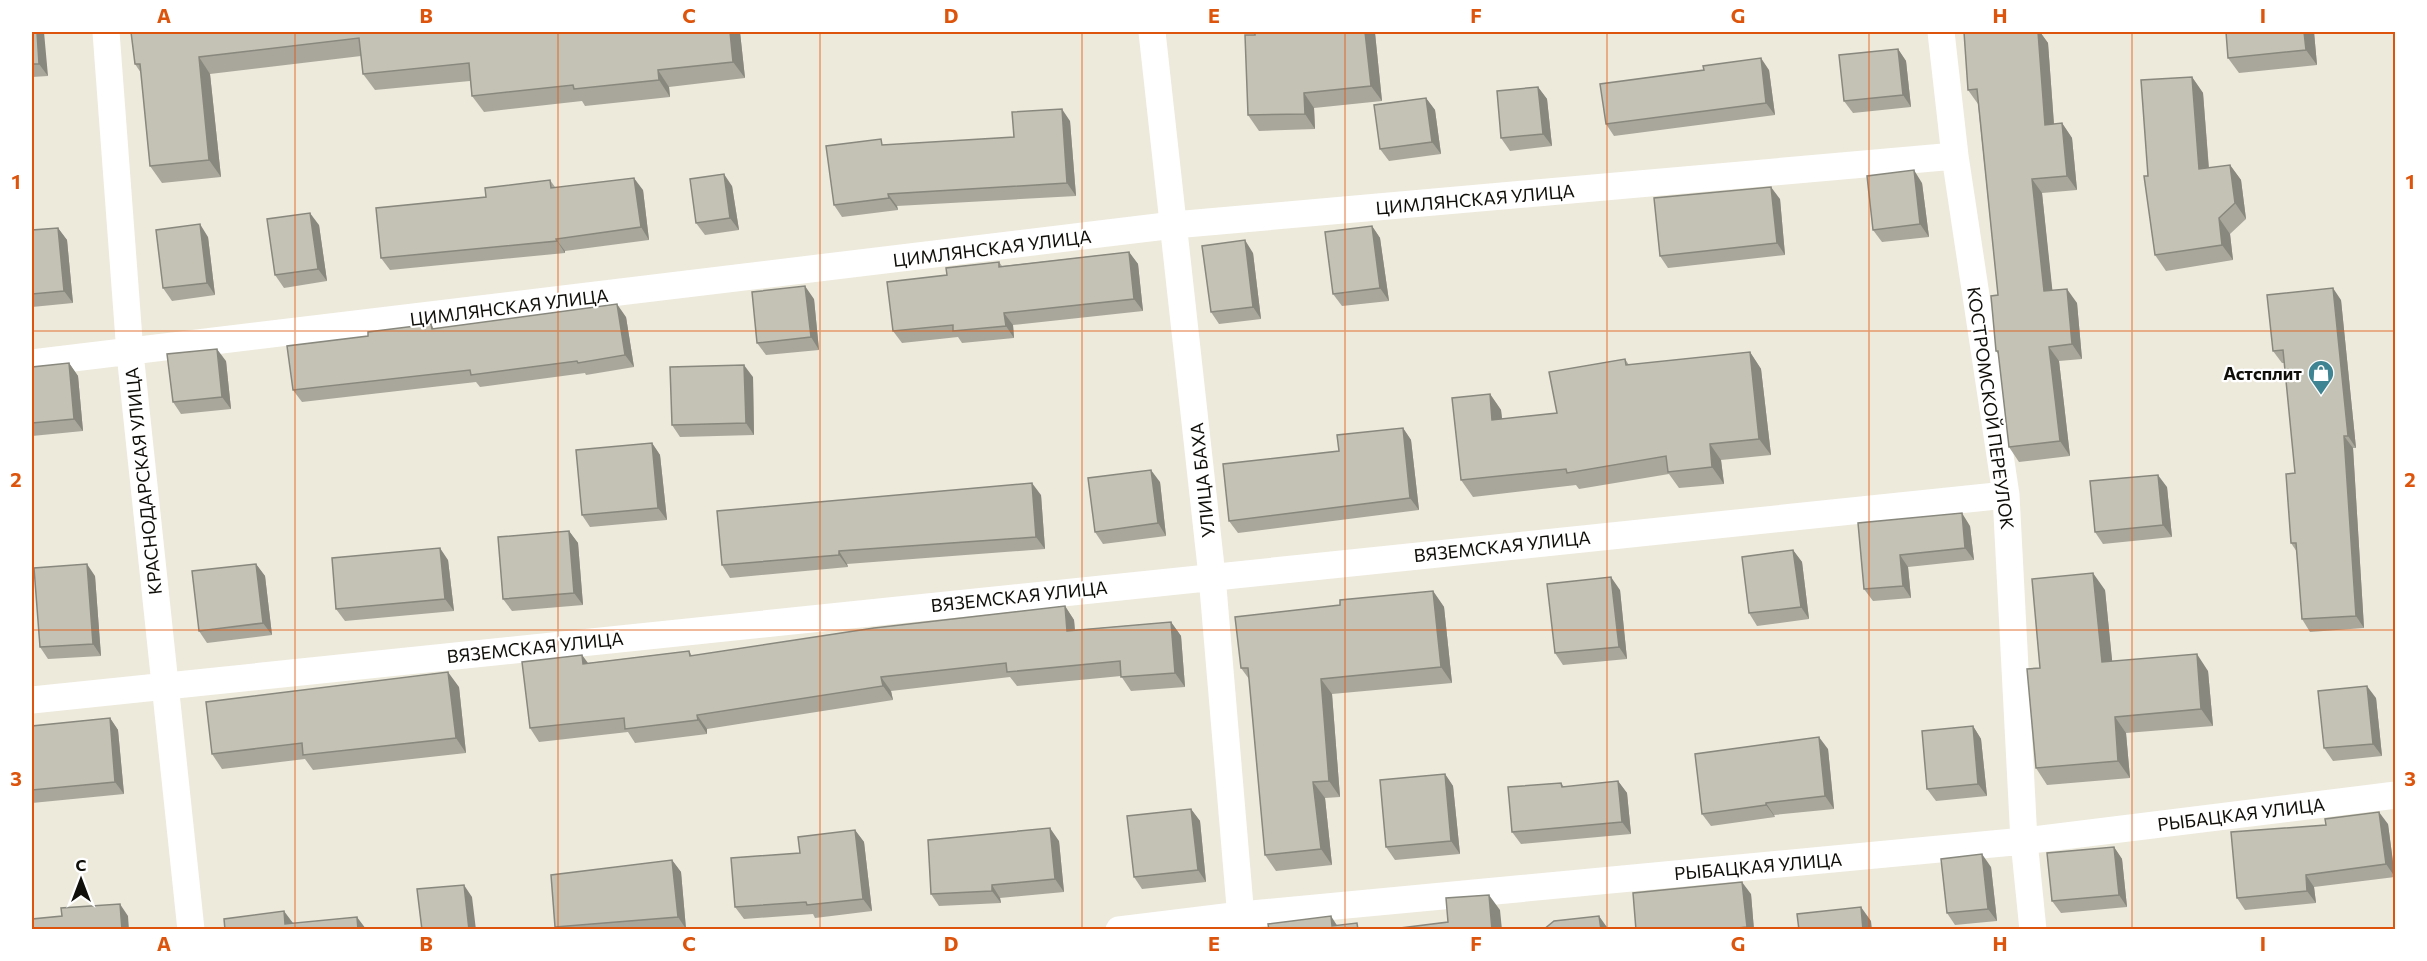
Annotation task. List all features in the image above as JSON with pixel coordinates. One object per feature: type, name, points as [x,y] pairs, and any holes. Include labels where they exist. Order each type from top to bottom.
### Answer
[{"type":"street","name":"КРАСНОДАРСКАЯ УЛИЦА","points":[[106,32],[130,353],[191,930]]},
{"type":"street","name":"УЛИЦА БАХА","points":[[1152,32],[1212,576],[1241,922]]},
{"type":"street","name":"КОСТРОМСКОЙ ПЕРЕУЛОК","points":[[1941,32],[1955,156],[2006,495],[2024,841],[2033,930]]},
{"type":"street","name":"ЦИМЛЯНСКАЯ УЛИЦА","points":[[32,363],[130,353],[1174,225],[1955,156]]},
{"type":"street","name":"ВЯЗЕМСКАЯ УЛИЦА","points":[[32,700],[2006,495]]},
{"type":"street","name":"РЫБАЦКАЯ УЛИЦА","points":[[1119,930],[1241,922],[2024,841],[2396,795]]},
{"type":"building","points":[[32,32],[37,32],[39,64],[32,64]]},
{"type":"building","points":[[131,32],[730,32],[733,62],[658,70],[659,80],[574,89],[573,85],[472,96],[469,63],[363,74],[359,38],[199,57],[209,160],[150,166],[140,64],[135,64]]},
{"type":"building","points":[[1255,32],[1365,32],[1371,86],[1304,93],[1305,114],[1248,115],[1245,35],[1255,35]]},
{"type":"building","points":[[1964,32],[2038,32],[2045,125],[2062,123],[2067,176],[2032,179],[2044,291],[2067,289],[2072,344],[2049,347],[2060,441],[2009,447],[1991,296],[1998,295],[1977,89],[1968,90]]},
{"type":"building","points":[[2226,32],[2304,32],[2306,50],[2228,58]]},
{"type":"building","points":[[1898,49],[1903,95],[1844,101],[1839,55]]},
{"type":"building","points":[[1761,58],[1766,103],[1606,124],[1600,84],[1704,70],[1703,66]]},
{"type":"building","points":[[2192,77],[2199,169],[2230,165],[2235,203],[2219,218],[2222,245],[2155,255],[2144,176],[2148,176],[2141,80]]},
{"type":"building","points":[[1538,87],[1543,134],[1501,138],[1497,91]]},
{"type":"building","points":[[1426,98],[1432,142],[1380,149],[1374,105]]},
{"type":"building","points":[[1062,109],[1067,183],[888,194],[889,198],[834,205],[826,146],[881,139],[882,145],[1014,137],[1012,112]]},
{"type":"building","points":[[1914,170],[1920,224],[1873,230],[1867,176]]},
{"type":"building","points":[[724,174],[730,218],[696,223],[690,179]]},
{"type":"building","points":[[634,178],[641,227],[556,239],[557,241],[381,258],[376,208],[486,197],[485,188],[550,180],[551,188]]},
{"type":"building","points":[[1771,187],[1777,243],[1660,256],[1654,198]]},
{"type":"building","points":[[310,213],[318,269],[275,275],[267,219]]},
{"type":"building","points":[[200,224],[207,283],[163,288],[156,230]]},
{"type":"building","points":[[1372,226],[1380,288],[1333,294],[1325,232]]},
{"type":"building","points":[[58,228],[64,291],[32,294],[32,230]]},
{"type":"building","points":[[1245,240],[1253,307],[1211,312],[1202,246]]},
{"type":"building","points":[[1129,252],[1134,299],[1004,313],[1006,326],[953,331],[953,325],[893,331],[887,282],[947,275],[946,268],[999,262],[999,267]]},
{"type":"building","points":[[805,286],[811,337],[757,343],[752,292]]},
{"type":"building","points":[[2333,288],[2348,436],[2344,436],[2356,616],[2302,619],[2296,543],[2291,543],[2286,474],[2295,473],[2283,350],[2273,351],[2267,295]]},
{"type":"building","points":[[617,304],[625,355],[578,363],[577,361],[471,375],[470,370],[293,390],[287,346],[368,336],[368,332],[431,324],[432,329]]},
{"type":"building","points":[[217,349],[222,397],[173,402],[167,354]]},
{"type":"building","points":[[1750,352],[1759,439],[1710,444],[1712,467],[1668,472],[1666,456],[1567,473],[1566,469],[1461,480],[1452,398],[1490,394],[1492,420],[1557,413],[1549,372],[1625,359],[1626,365]]},
{"type":"building","points":[[69,363],[74,419],[32,423],[32,367]]},
{"type":"building","points":[[744,365],[746,423],[672,425],[670,367]]},
{"type":"building","points":[[1403,428],[1410,498],[1229,521],[1223,464],[1339,451],[1337,435]]},
{"type":"building","points":[[652,443],[658,508],[582,515],[576,450]]},
{"type":"building","points":[[1151,470],[1158,523],[1095,532],[1088,478]]},
{"type":"building","points":[[2158,475],[2163,525],[2095,532],[2090,481]]},
{"type":"building","points":[[1032,483],[1036,537],[839,551],[839,555],[722,565],[717,511]]},
{"type":"building","points":[[1962,513],[1965,548],[1900,555],[1903,586],[1864,589],[1858,523]]},
{"type":"building","points":[[569,531],[574,593],[503,599],[498,537]]},
{"type":"building","points":[[440,548],[445,599],[336,609],[332,558]]},
{"type":"building","points":[[1793,550],[1801,607],[1749,613],[1742,557]]},
{"type":"building","points":[[87,564],[93,644],[40,647],[34,568]]},
{"type":"building","points":[[256,564],[263,623],[199,631],[192,571]]},
{"type":"building","points":[[2093,573],[2102,662],[2197,654],[2201,709],[2115,717],[2118,761],[2036,768],[2027,669],[2040,668],[2032,579]]},
{"type":"building","points":[[1611,577],[1619,647],[1555,653],[1547,584]]},
{"type":"building","points":[[1433,591],[1441,667],[1321,679],[1329,781],[1313,782],[1321,849],[1265,855],[1248,668],[1241,668],[1235,617],[1340,605],[1340,600]]},
{"type":"building","points":[[1065,606],[1067,631],[1171,622],[1175,673],[1121,677],[1120,661],[1007,672],[1006,663],[881,677],[883,686],[697,715],[698,720],[625,729],[624,718],[530,728],[522,662],[582,655],[583,664],[689,651],[690,656],[874,628]]},
{"type":"building","points":[[448,672],[456,738],[303,755],[302,743],[212,754],[206,702]]},
{"type":"building","points":[[2367,686],[2373,744],[2324,748],[2318,691]]},
{"type":"building","points":[[110,718],[115,782],[32,790],[32,726]]},
{"type":"building","points":[[1973,726],[1978,784],[1927,789],[1922,731]]},
{"type":"building","points":[[1819,737],[1825,796],[1702,814],[1695,754]]},
{"type":"building","points":[[1445,774],[1451,841],[1386,847],[1380,780]]},
{"type":"building","points":[[1618,781],[1622,822],[1512,832],[1508,787],[1561,783],[1562,787]]},
{"type":"building","points":[[1191,809],[1198,870],[1134,877],[1127,816]]},
{"type":"building","points":[[2379,812],[2386,864],[2306,875],[2307,891],[2237,898],[2231,832],[2326,825],[2325,819]]},
{"type":"building","points":[[1050,828],[1055,879],[992,885],[992,891],[931,894],[928,840]]},
{"type":"building","points":[[855,830],[863,899],[807,905],[806,902],[735,907],[731,858],[800,853],[798,837]]},
{"type":"building","points":[[2114,847],[2119,895],[2052,901],[2047,853]]},
{"type":"building","points":[[1982,854],[1988,909],[1947,913],[1941,859]]},
{"type":"building","points":[[672,860],[678,917],[555,927],[551,875]]},
{"type":"building","points":[[1742,882],[1747,927],[1719,930],[1636,930],[1633,893]]},
{"type":"building","points":[[464,885],[469,930],[422,930],[417,889]]},
{"type":"building","points":[[1489,895],[1492,930],[1384,930],[1448,922],[1446,898]]},
{"type":"building","points":[[120,904],[122,930],[32,930],[32,919],[62,916],[61,908]]},
{"type":"building","points":[[1861,907],[1863,930],[1799,930],[1797,914]]},
{"type":"building","points":[[284,911],[285,924],[357,917],[358,930],[225,930],[224,919]]},
{"type":"building","points":[[1331,916],[1332,926],[1357,923],[1358,930],[1269,930],[1268,924]]},
{"type":"building","points":[[1599,916],[1601,930],[1543,930],[1554,921]]},
{"type":"place","name":"Астсплит","points":[[2321,396]]}]
